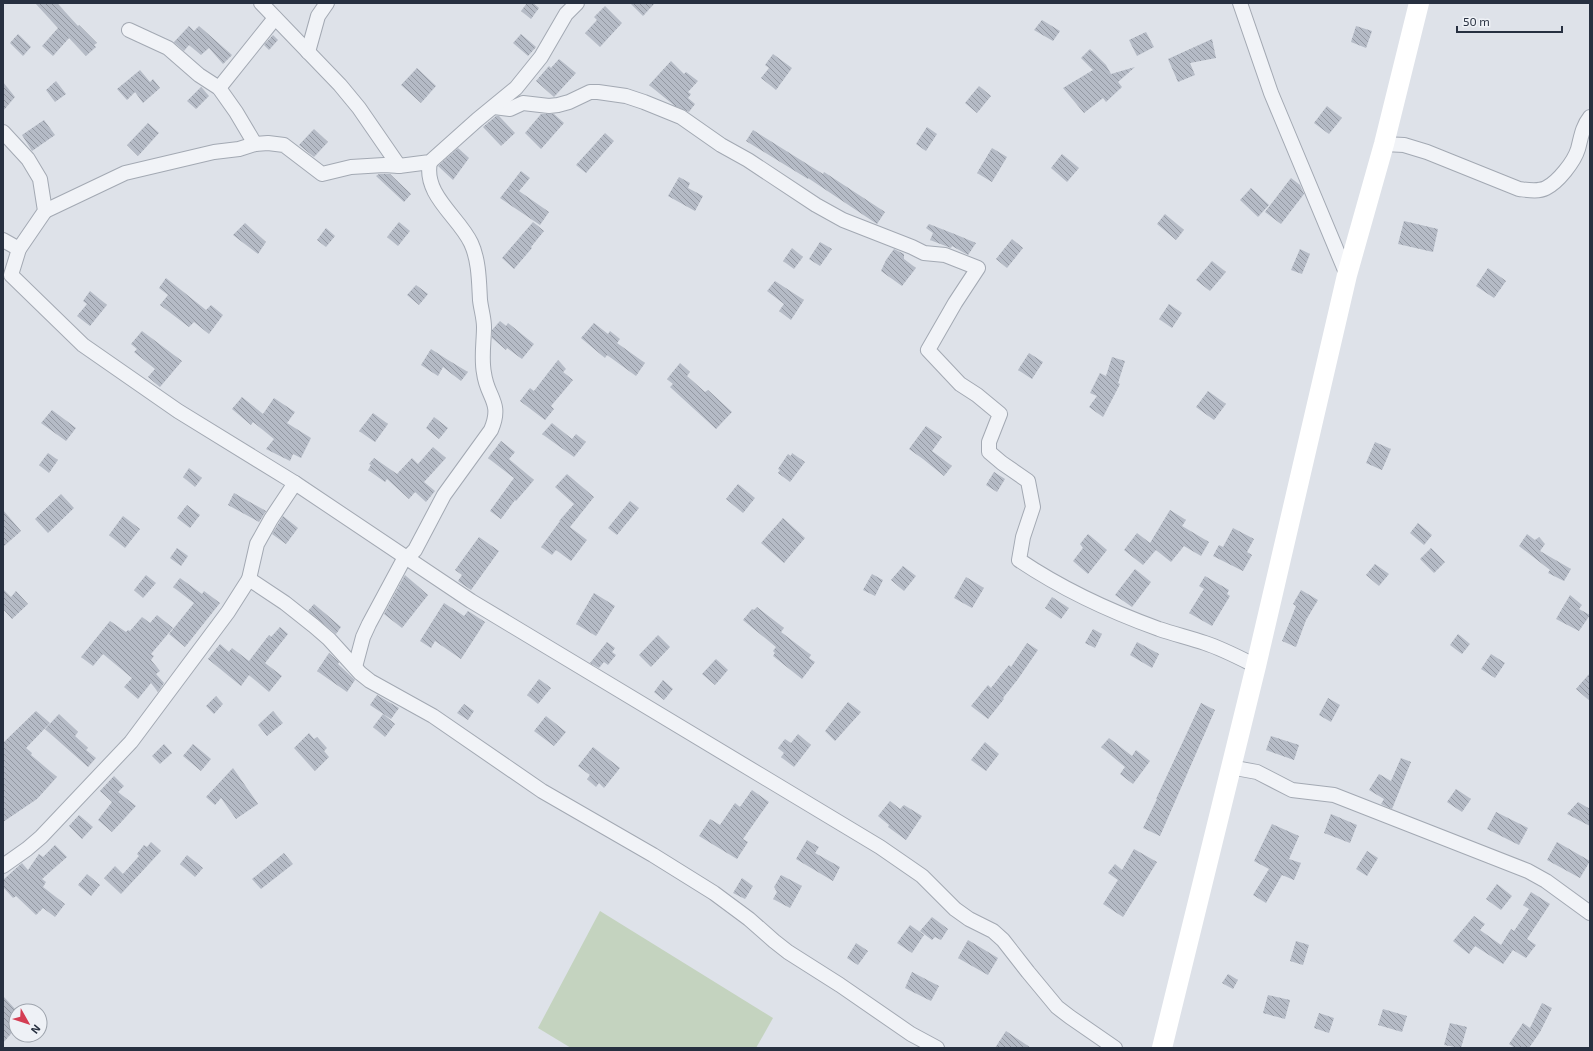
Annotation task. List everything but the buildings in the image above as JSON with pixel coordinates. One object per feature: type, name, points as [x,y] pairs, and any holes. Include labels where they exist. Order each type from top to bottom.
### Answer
[{"type":"street","points":[[261,3],[340,85],[399,166]]},
{"type":"street","points":[[308,52],[318,16],[328,3]]},
{"type":"street","points":[[577,3],[566,14],[541,57],[516,88],[430,162],[399,166],[384,165],[352,167],[322,174],[284,145],[268,142],[125,173],[45,211],[19,250],[7,278],[83,345],[178,411],[295,483],[471,601],[880,847],[922,876],[955,909],[998,935],[1058,1007],[1115,1048]]},
{"type":"street","points":[[1240,3],[1271,93],[1347,275]]},
{"type":"street","points":[[1162,1048],[1256,666],[1347,275],[1384,144],[1419,3]]},
{"type":"street","points":[[219,88],[275,18]]},
{"type":"street","points":[[129,30],[168,48],[199,75],[219,88],[236,112],[255,144]]},
{"type":"street","points":[[494,107],[510,109],[523,103],[549,106],[558,105],[590,92],[626,96],[681,117],[715,141],[748,160],[793,191],[843,220],[924,253],[945,255],[978,268],[928,350],[960,384],[977,395],[1000,414],[989,442],[989,452],[1002,463],[1028,480],[1033,507],[1023,537],[1019,560],[1079,596],[1159,629],[1220,648],[1256,666]]},
{"type":"street","points":[[1384,144],[1404,145],[1427,152],[1519,189],[1532,191],[1546,188],[1566,170],[1578,151],[1581,133],[1590,117]]},
{"type":"street","points":[[3,132],[28,159],[40,179],[45,211]]},
{"type":"street","points":[[355,667],[363,637],[405,557],[409,556],[415,550],[444,495],[491,430],[495,421],[495,403],[484,375],[483,317],[476,261],[472,244],[466,233],[438,196],[429,176],[430,162]]},
{"type":"street","points":[[3,240],[19,250]]},
{"type":"street","points":[[3,866],[41,837],[131,742],[228,612],[249,579],[257,544],[295,483]]},
{"type":"street","points":[[249,579],[285,603],[314,626],[376,686],[433,716],[542,791],[653,855],[714,893],[749,919],[788,952],[840,985],[911,1034],[937,1048]]},
{"type":"street","points":[[1230,767],[1257,772],[1292,790],[1334,796],[1528,871],[1546,880],[1590,913]]},
{"type":"green space","points":[[600,911],[773,1018],[756,1048],[571,1048],[538,1028]]}]
